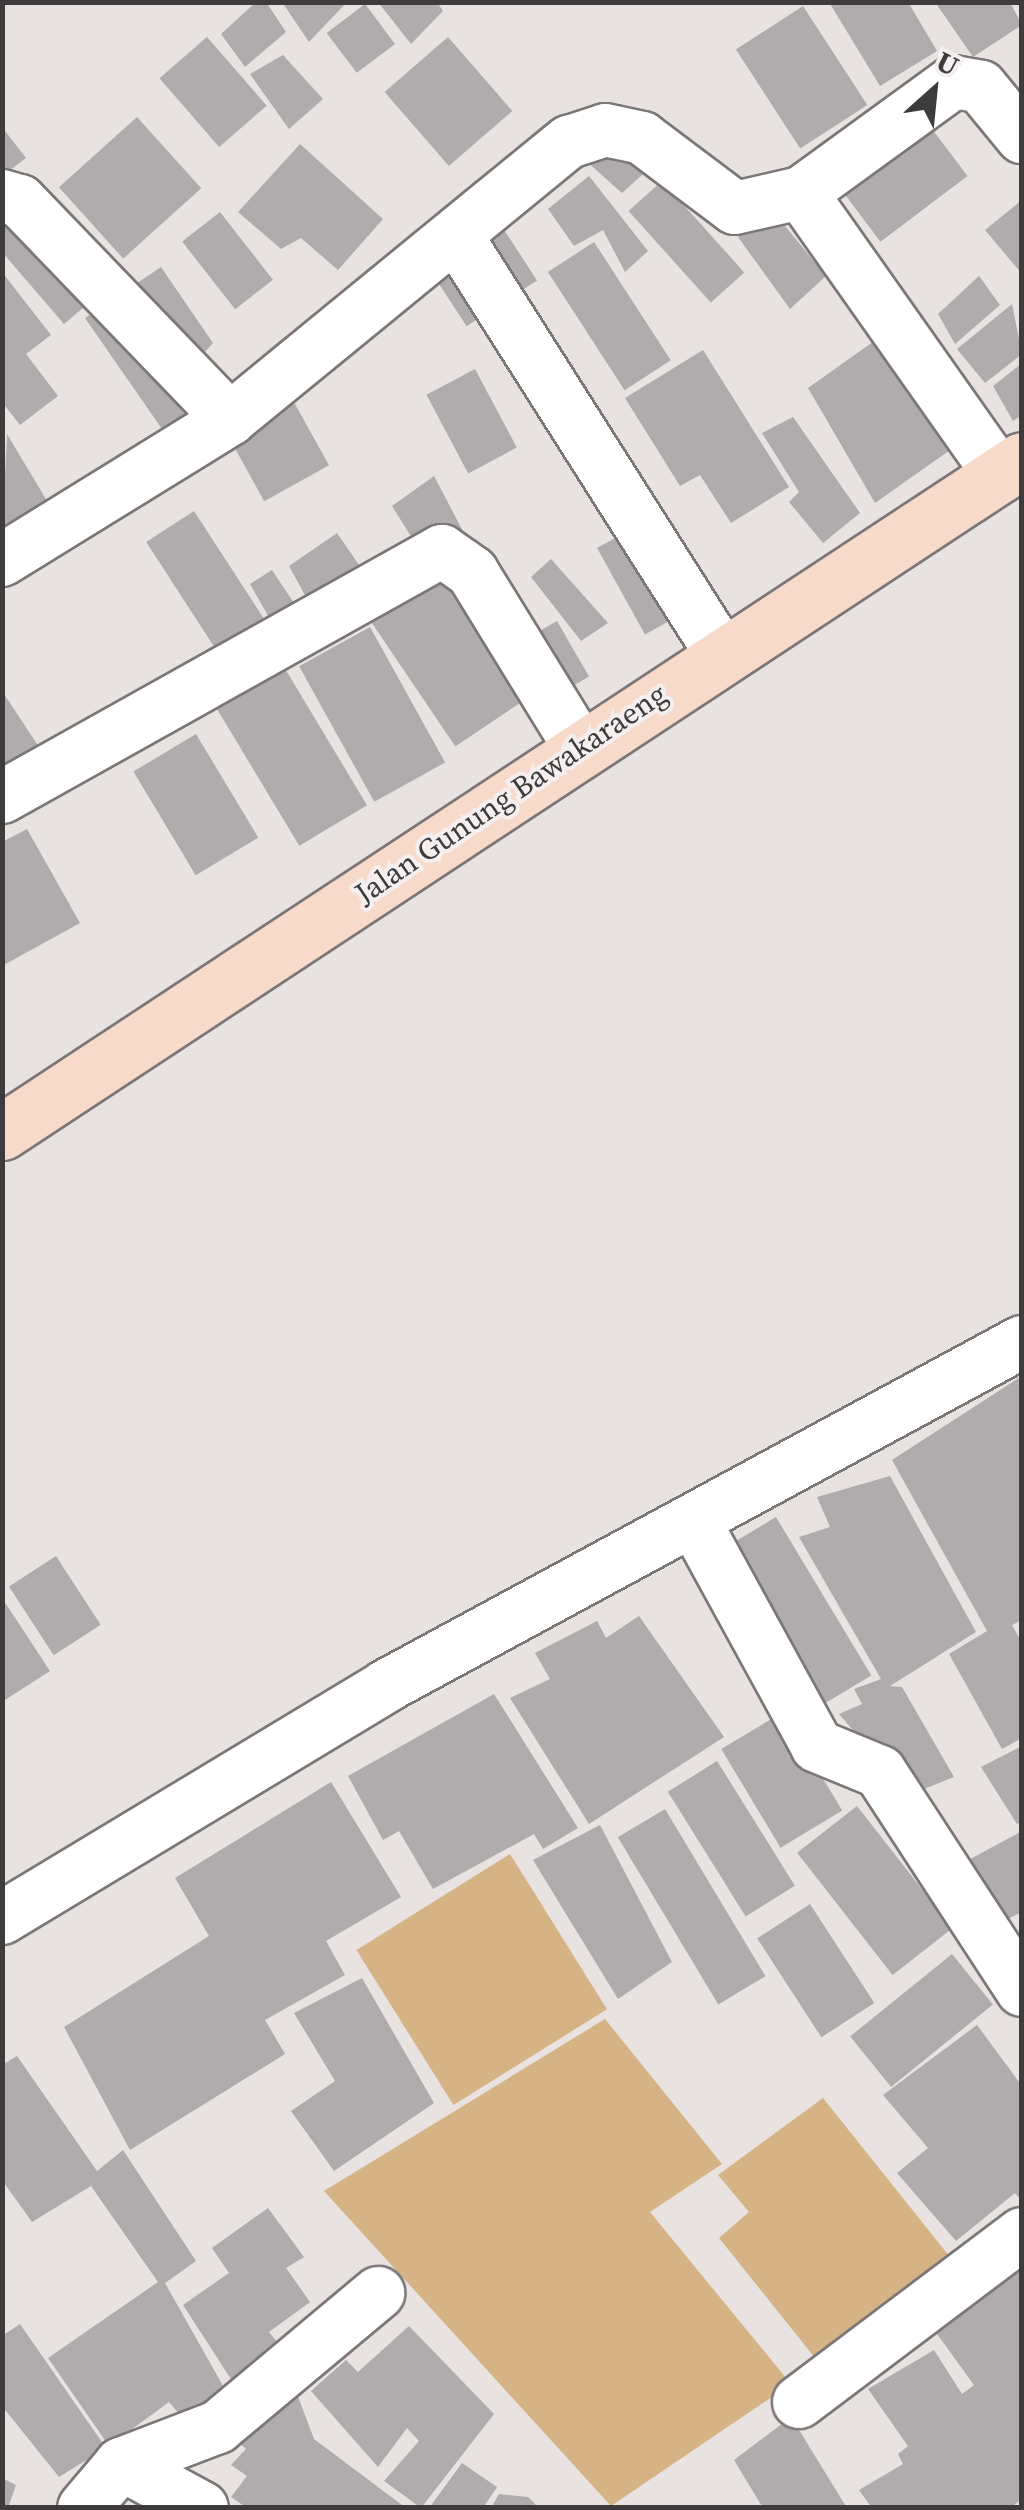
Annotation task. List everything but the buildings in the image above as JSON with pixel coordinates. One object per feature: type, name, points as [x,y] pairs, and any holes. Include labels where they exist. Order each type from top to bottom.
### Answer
[{"type":"street","points":[[2,560],[230,419],[458,238],[568,142],[606,130],[642,138],[735,208],[800,193],[954,82],[982,87],[1022,137]]},
{"type":"street","points":[[800,193],[1011,468]]},
{"type":"street","points":[[2,196],[20,201],[230,419]]},
{"type":"street","points":[[458,238],[721,653]]},
{"type":"street","name":"Jalan Gunung Bawakaraeng","points":[[2,1132],[582,750],[721,653],[1011,468]]},
{"type":"street","points":[[2,797],[442,551],[472,572],[582,750]]},
{"type":"street","points":[[2,1918],[386,1686],[1022,1342]]},
{"type":"street","points":[[694,1521],[817,1746],[880,1772],[1022,1990]]},
{"type":"street","points":[[799,2402],[1022,2234]]},
{"type":"street","points":[[84,2508],[121,2464],[218,2428],[378,2293]]},
{"type":"street","points":[[121,2464],[202,2508]]},
{"type":"shaded area","points":[[510,1854],[607,2009],[453,2105],[357,1950]]},
{"type":"shaded area","points":[[605,2019],[722,2164],[650,2212],[791,2384],[611,2506],[324,2191]]},
{"type":"shaded area","points":[[823,2098],[958,2267],[823,2368],[719,2238],[749,2212],[718,2175]]}]
